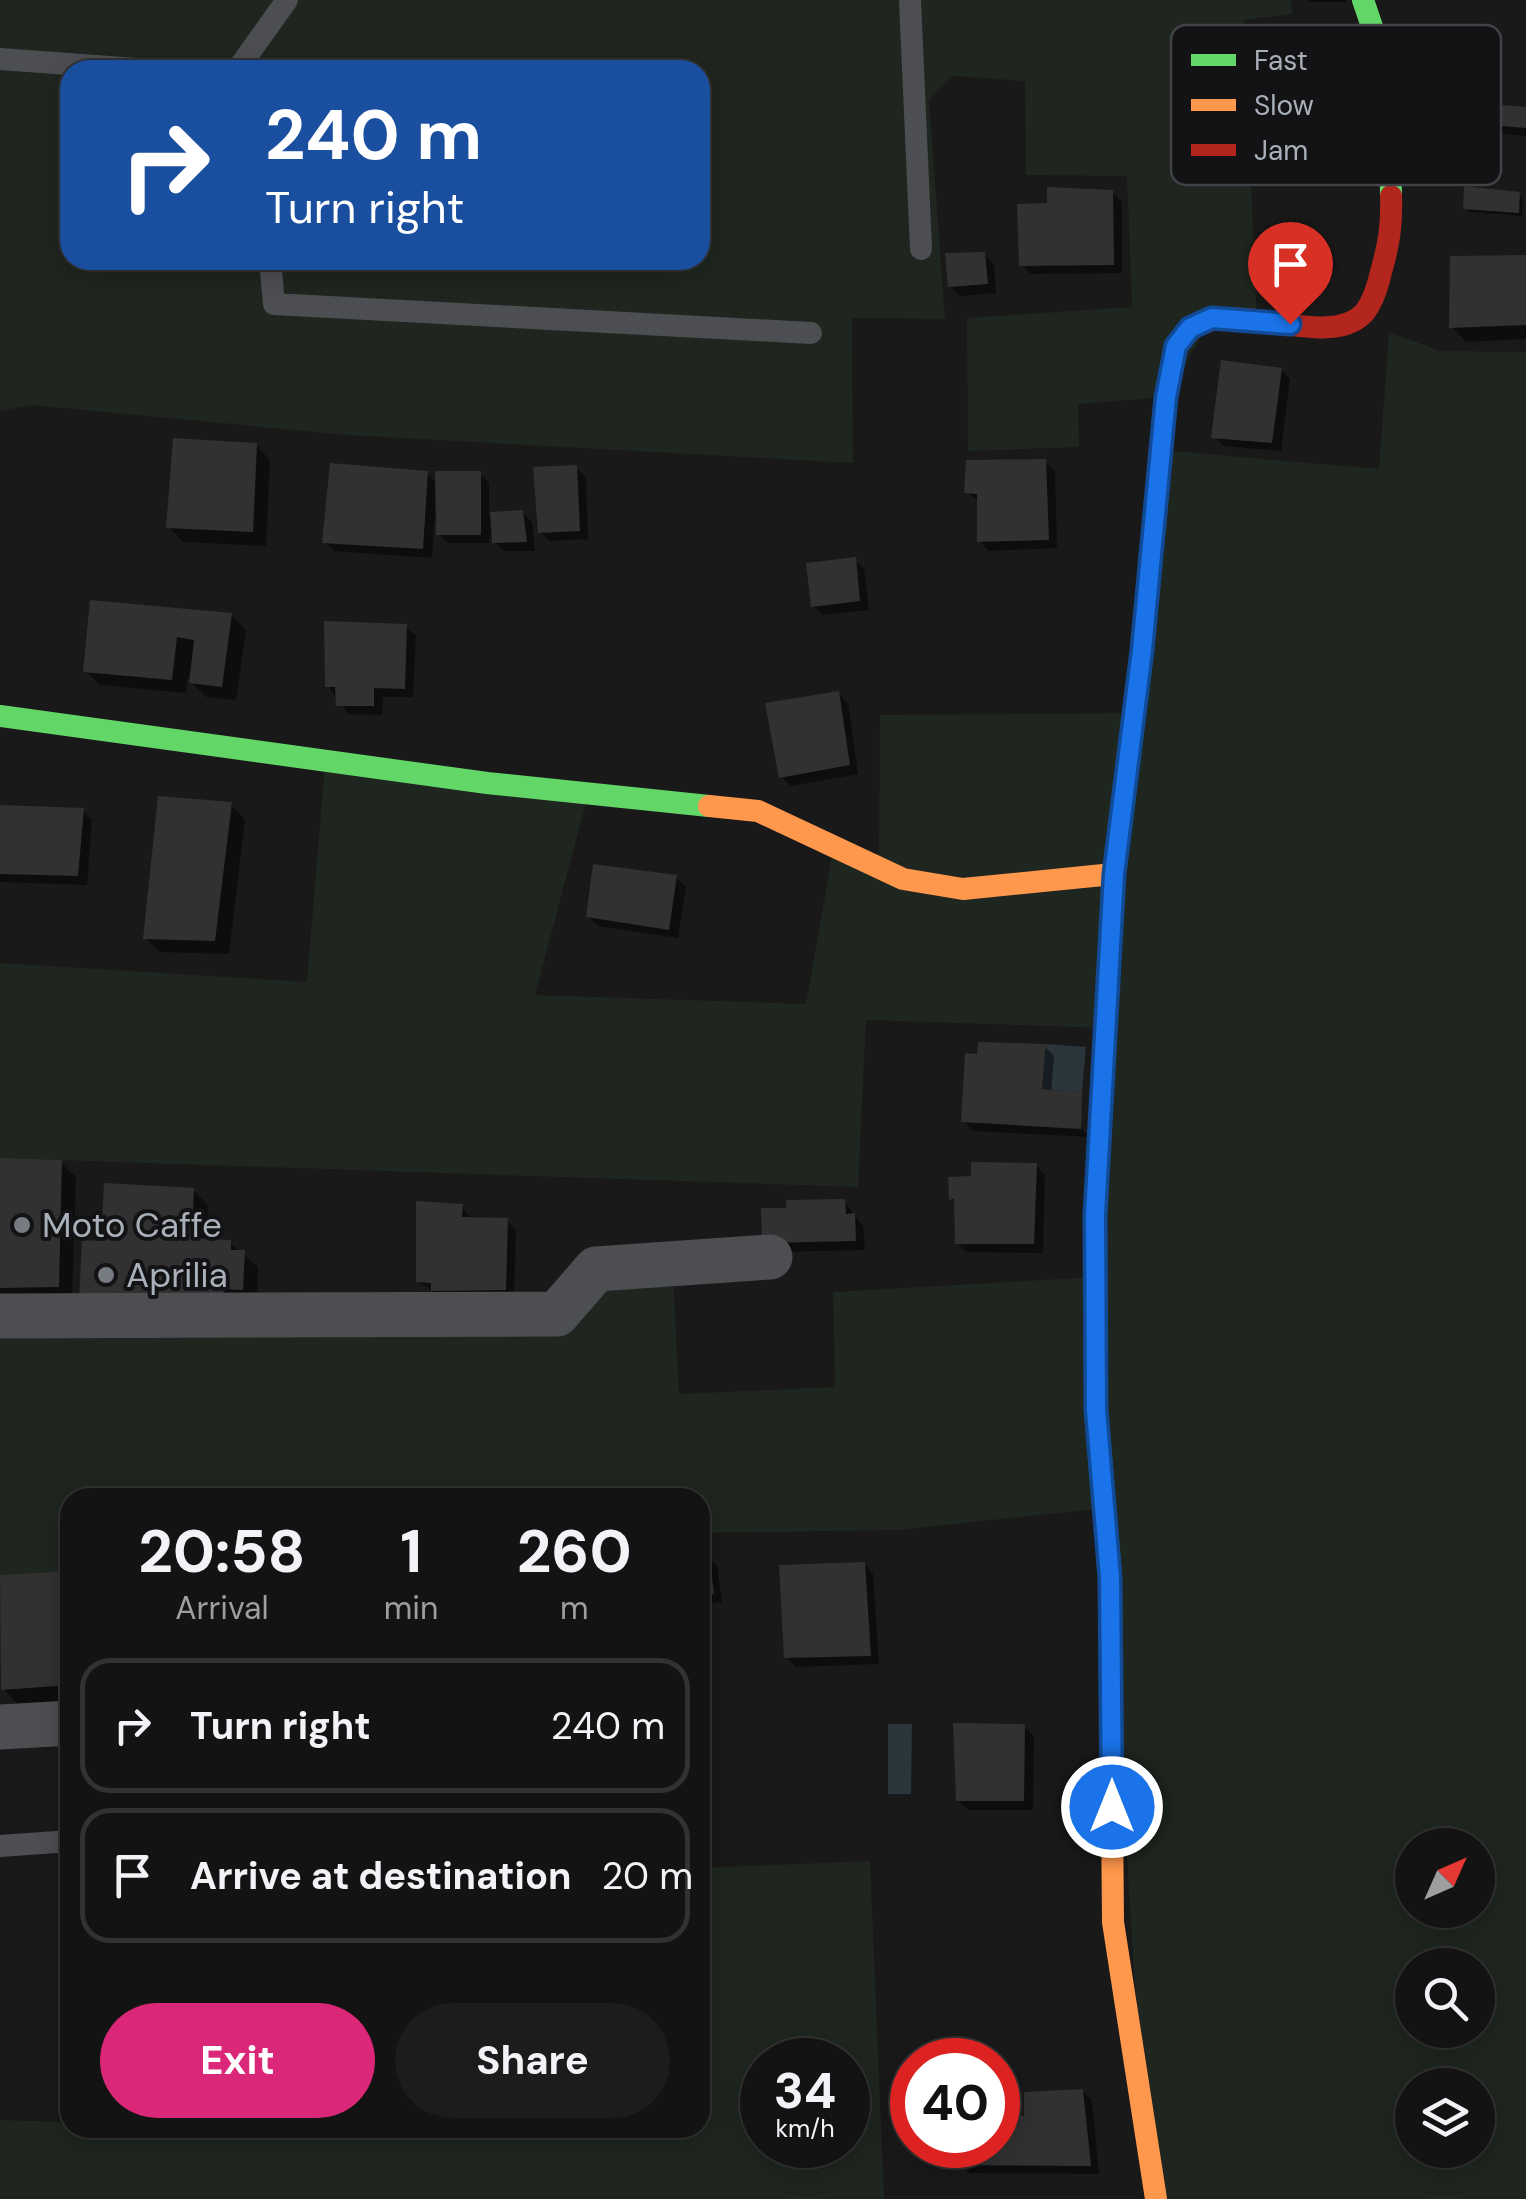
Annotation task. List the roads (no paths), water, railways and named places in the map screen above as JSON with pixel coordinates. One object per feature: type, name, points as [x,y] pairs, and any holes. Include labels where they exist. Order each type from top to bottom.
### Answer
[{"type":"street","points":[[1363,0],[1371,25]]},
{"type":"street","points":[[1156,2199],[1113,1922],[1110,1578],[1096,1410],[1095,1215],[1114,874],[1142,650],[1166,397],[1176,346],[1190,328],[1212,318],[1322,326],[1346,324],[1364,313],[1376,291],[1392,234],[1391,185]]},
{"type":"street","points":[[0,716],[487,783],[758,812],[903,879],[963,889],[1114,874]]},
{"type":"street","points":[[0,1316],[557,1314],[596,1269],[770,1257]]},
{"type":"street","points":[[0,1727],[60,1724]]},
{"type":"lane","points":[[243,60],[287,0]]},
{"type":"lane","points":[[910,0],[920,249]]},
{"type":"lane","points":[[0,59],[60,63]]},
{"type":"lane","points":[[271,270],[274,304],[811,333]]},
{"type":"lane","points":[[0,1846],[60,1842]]},
{"type":"place","name":"Moto Caffe","points":[[22,1225]]},
{"type":"place","name":"Aprilia","points":[[106,1275]]}]
